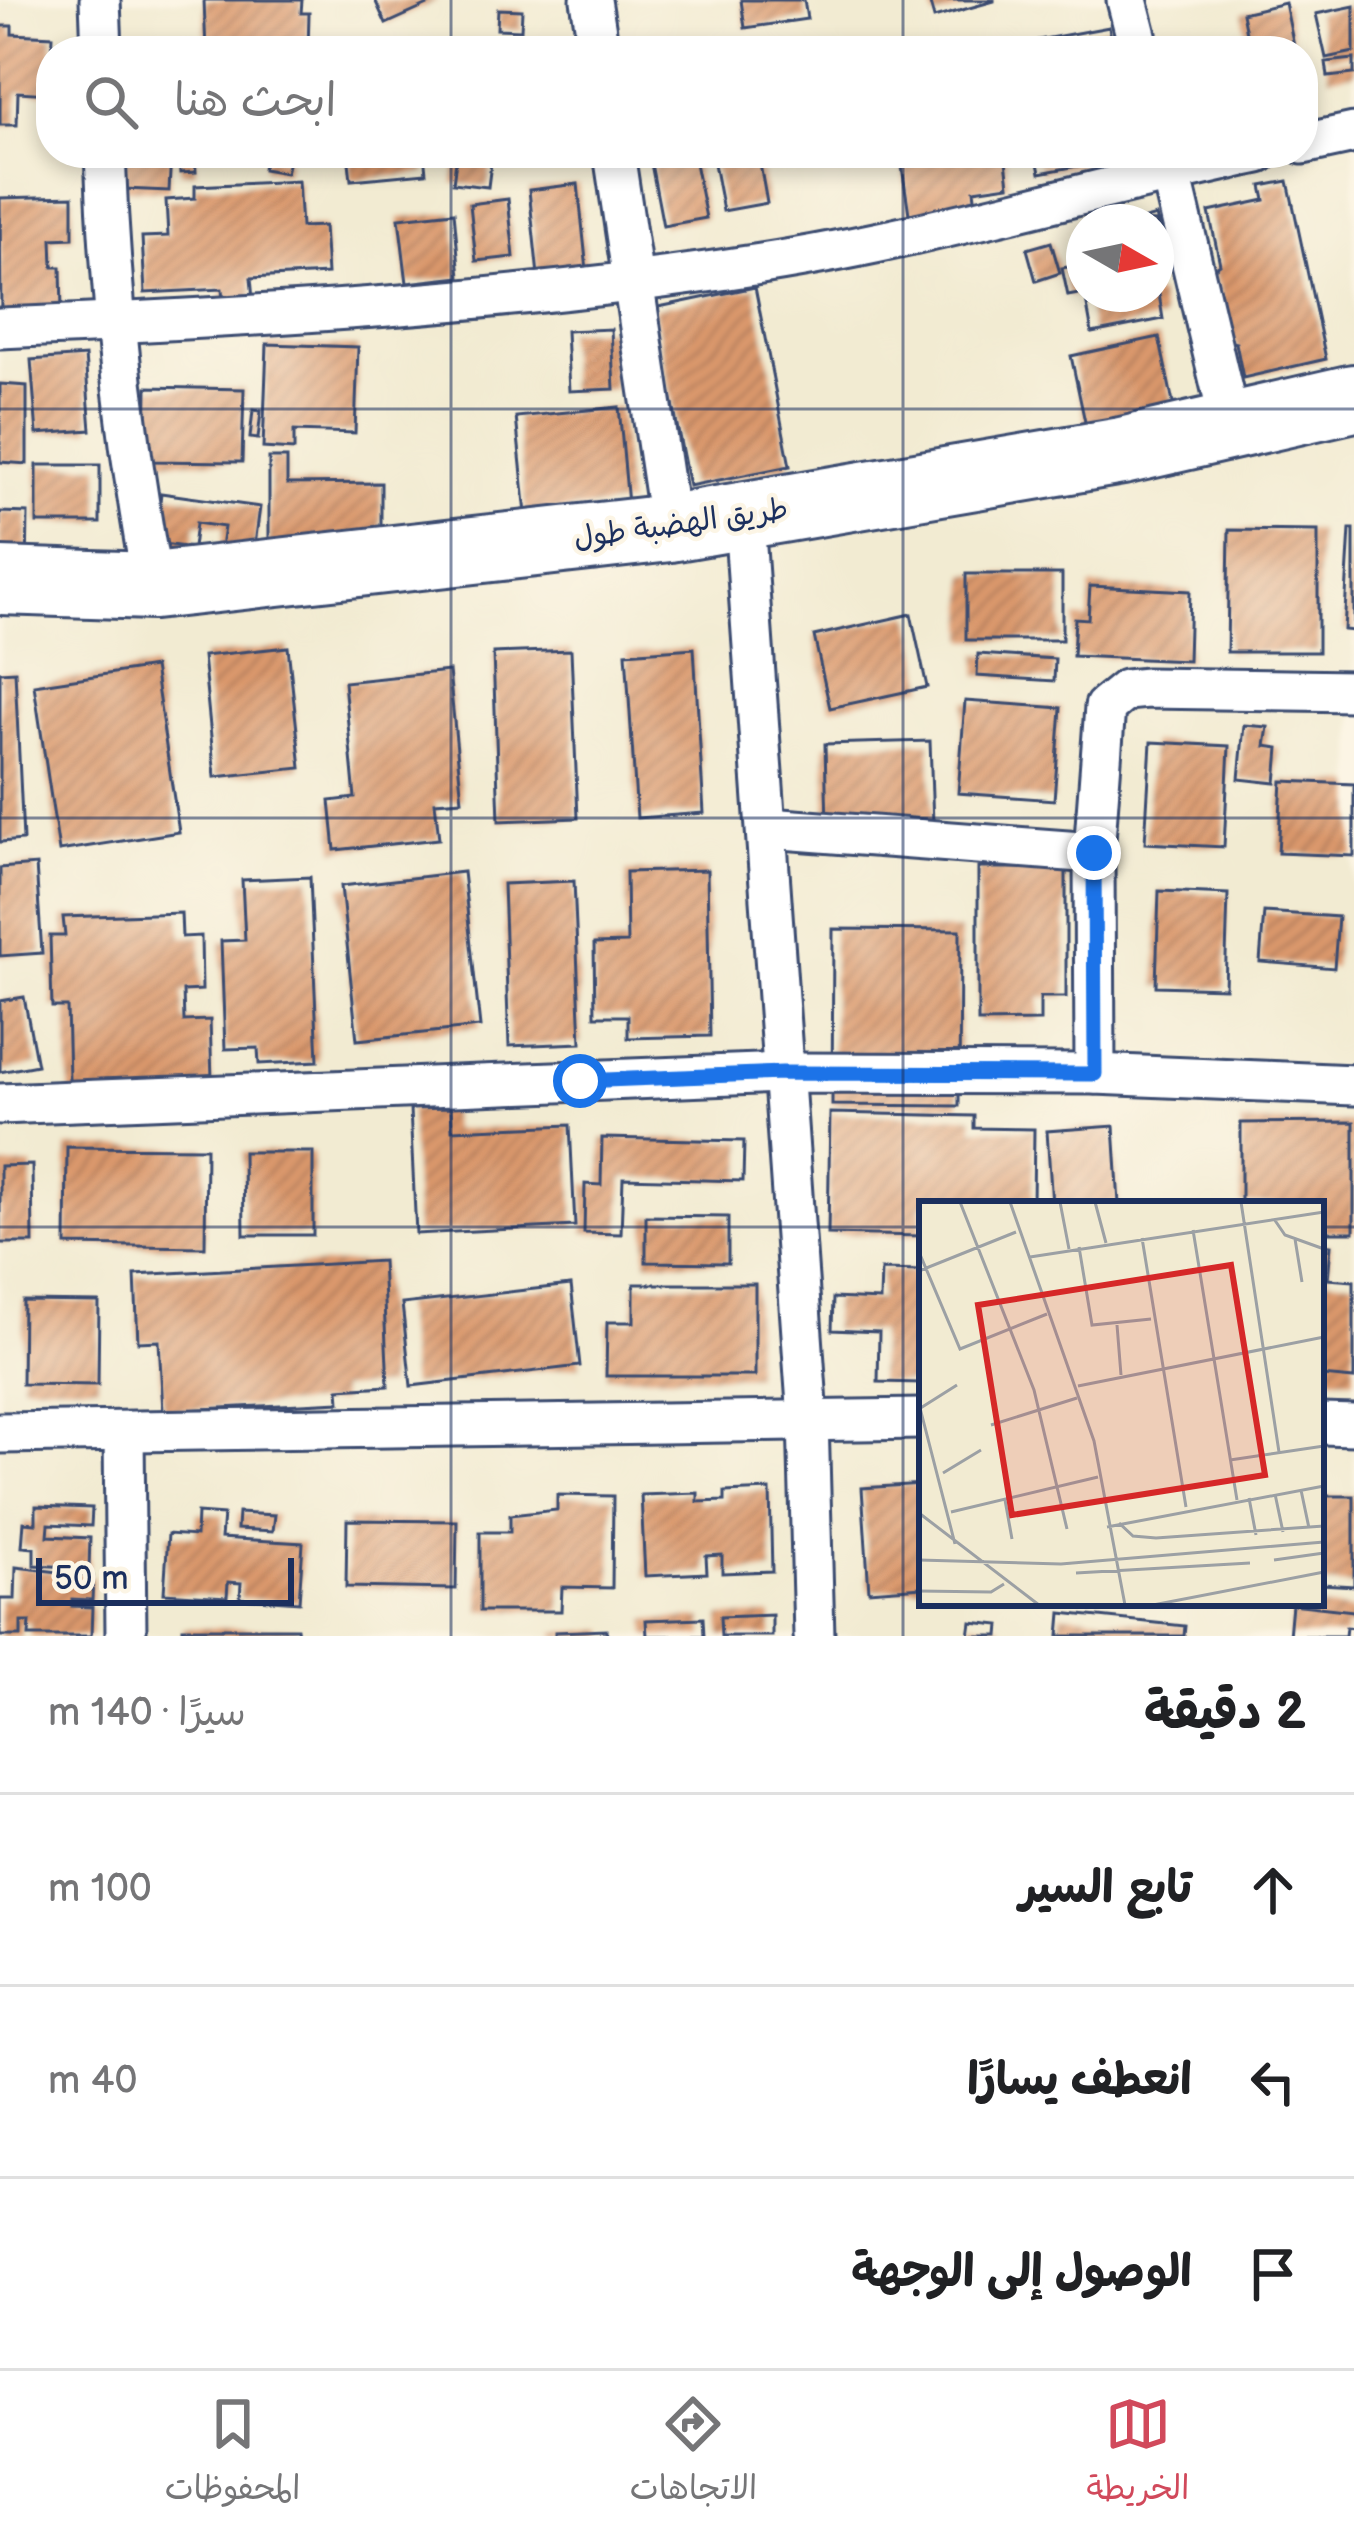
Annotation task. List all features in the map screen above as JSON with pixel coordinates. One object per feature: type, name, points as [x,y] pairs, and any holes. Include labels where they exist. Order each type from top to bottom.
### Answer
[{"type":"highway","name":"طريق الهضبة طول","points":[[0,581],[153,586],[670,528],[1122,451],[1354,398]]},
{"type":"highway","name":"طريق الهضبة طول","points":[[0,612],[382,592],[746,548],[1111,487],[1354,432]]},
{"type":"street","points":[[100,0],[101,36]]},
{"type":"street","points":[[591,0],[596,36]]},
{"type":"street","points":[[1127,0],[1136,36]]},
{"type":"street","points":[[1318,140],[1354,133]]},
{"type":"street","points":[[106,168],[114,323],[131,471],[153,586]]},
{"type":"street","points":[[616,168],[670,528]]},
{"type":"street","points":[[0,328],[392,305],[761,264],[927,232],[1147,168]]},
{"type":"street","points":[[1169,168],[1230,424]]},
{"type":"street","points":[[746,548],[808,1418],[814,1636]]},
{"type":"street","points":[[1095,1074],[1094,853],[1100,723],[1113,696],[1147,688],[1354,692]]},
{"type":"street","points":[[769,828],[1094,853]]},
{"type":"street","points":[[0,1104],[782,1073],[1095,1074],[1354,1085]]},
{"type":"street","points":[[0,1432],[919,1419]]},
{"type":"street","points":[[1324,1424],[1354,1425]]},
{"type":"street","points":[[124,1432],[126,1636]]},
{"type":"building","points":[[204,0],[302,0],[301,13],[309,13],[308,36],[205,36]]},
{"type":"building","points":[[375,0],[439,0],[386,24]]},
{"type":"building","points":[[741,0],[804,0],[807,19],[745,28]]},
{"type":"building","points":[[929,0],[994,0],[994,1],[934,18]]},
{"type":"building","points":[[1285,3],[1292,36],[1233,36],[1246,33],[1242,13]]},
{"type":"building","points":[[1354,6],[1354,52],[1326,58],[1316,14]]},
{"type":"building","points":[[498,9],[522,10],[521,30],[497,29]]},
{"type":"building","points":[[0,26],[12,26],[12,34],[53,36],[36,36],[36,93],[18,92],[17,125],[0,125]]},
{"type":"building","points":[[1109,27],[1110,36],[1060,36]]},
{"type":"building","points":[[1354,59],[1354,74],[1328,77],[1326,62]]},
{"type":"building","points":[[125,168],[170,168],[169,191],[124,189]]},
{"type":"building","points":[[350,168],[426,168],[426,173],[351,180]]},
{"type":"building","points":[[455,168],[490,168],[488,187],[453,183]]},
{"type":"building","points":[[652,168],[696,168],[706,218],[663,226]]},
{"type":"building","points":[[715,168],[761,168],[767,203],[723,211]]},
{"type":"building","points":[[902,168],[1007,168],[1009,185],[974,190],[976,205],[909,214]]},
{"type":"building","points":[[298,181],[301,227],[324,226],[327,274],[251,278],[253,299],[223,301],[222,289],[145,293],[142,237],[168,236],[166,200],[195,198],[195,186]]},
{"type":"building","points":[[1288,181],[1326,359],[1243,378],[1236,343],[1210,337],[1221,293],[1212,270],[1220,264],[1209,212],[1265,200],[1262,186]]},
{"type":"building","points":[[578,184],[588,280],[539,285],[529,190]]},
{"type":"building","points":[[73,196],[73,238],[52,239],[53,267],[61,267],[62,314],[1,316],[0,198]]},
{"type":"building","points":[[508,199],[514,257],[476,261],[470,204]]},
{"type":"building","points":[[454,212],[460,277],[407,283],[399,218]]},
{"type":"building","points":[[1051,242],[1060,273],[1036,281],[1027,249]]},
{"type":"building","points":[[755,287],[790,466],[689,486],[654,308]]},
{"type":"building","points":[[1088,312],[1162,312],[1163,319],[1092,333]]},
{"type":"building","points":[[611,329],[614,389],[569,391],[566,331]]},
{"type":"building","points":[[1159,337],[1176,417],[1088,436],[1071,356]]},
{"type":"building","points":[[267,344],[358,347],[355,433],[294,431],[294,450],[263,448]]},
{"type":"building","points":[[85,356],[91,430],[37,434],[31,360]]},
{"type":"building","points":[[0,384],[27,386],[27,464],[0,462]]},
{"type":"building","points":[[147,387],[244,389],[242,462],[146,461]]},
{"type":"building","points":[[619,407],[628,504],[526,514],[516,417]]},
{"type":"building","points":[[253,410],[261,411],[258,439],[250,438]]},
{"type":"building","points":[[269,458],[287,458],[287,484],[381,483],[381,548],[269,549]]},
{"type":"building","points":[[37,465],[100,465],[100,523],[37,523]]},
{"type":"building","points":[[161,493],[260,507],[254,552],[221,547],[224,527],[196,523],[193,548],[155,543]]},
{"type":"building","points":[[0,512],[28,513],[27,572],[0,572]]},
{"type":"building","points":[[1350,529],[1354,529],[1354,631],[1344,630]]},
{"type":"building","points":[[1229,530],[1318,531],[1318,652],[1227,652]]},
{"type":"building","points":[[966,574],[1062,574],[1062,640],[966,640]]},
{"type":"building","points":[[1090,586],[1190,591],[1188,661],[1073,656],[1075,618],[1088,619]]},
{"type":"building","points":[[911,614],[927,687],[830,708],[814,636]]},
{"type":"building","points":[[288,647],[301,768],[215,777],[203,656]]},
{"type":"building","points":[[694,648],[704,813],[637,818],[626,653]]},
{"type":"building","points":[[571,650],[578,818],[499,821],[493,653]]},
{"type":"building","points":[[978,654],[1055,659],[1054,681],[977,676]]},
{"type":"building","points":[[154,667],[179,832],[59,851],[34,685]]},
{"type":"building","points":[[15,671],[23,840],[0,842],[0,672]]},
{"type":"building","points":[[449,671],[462,800],[435,802],[439,839],[335,850],[330,801],[355,798],[344,682]]},
{"type":"building","points":[[965,701],[1061,708],[1054,800],[958,793]]},
{"type":"building","points":[[1244,725],[1268,727],[1265,746],[1279,748],[1276,783],[1239,779]]},
{"type":"building","points":[[930,741],[933,824],[827,827],[825,744]]},
{"type":"building","points":[[1151,742],[1229,746],[1224,847],[1145,843]]},
{"type":"building","points":[[1282,781],[1354,784],[1354,856],[1278,853]]},
{"type":"building","points":[[36,865],[42,953],[0,956],[0,868]]},
{"type":"building","points":[[978,868],[1066,868],[1066,997],[1040,997],[1040,1021],[978,1022]]},
{"type":"building","points":[[707,870],[710,1036],[628,1038],[628,1016],[595,1016],[594,944],[627,943],[626,872]]},
{"type":"building","points":[[463,872],[480,1027],[357,1040],[341,886]]},
{"type":"building","points":[[310,877],[318,1061],[259,1064],[258,1048],[225,1049],[221,941],[245,940],[242,880]]},
{"type":"building","points":[[574,881],[581,1043],[509,1046],[503,884]]},
{"type":"building","points":[[1159,891],[1228,894],[1225,988],[1156,986]]},
{"type":"building","points":[[1264,912],[1338,917],[1334,968],[1260,962]]},
{"type":"building","points":[[181,913],[182,937],[201,936],[202,990],[183,991],[184,1021],[210,1020],[213,1108],[70,1113],[67,1007],[52,1007],[50,936],[65,936],[63,917]]},
{"type":"building","points":[[833,929],[960,930],[959,1106],[832,1105]]},
{"type":"building","points":[[24,997],[37,1065],[0,1072],[0,1001]]},
{"type":"building","points":[[451,1108],[452,1130],[570,1125],[575,1226],[416,1234],[410,1109]]},
{"type":"building","points":[[830,1113],[974,1116],[974,1128],[1034,1129],[1033,1201],[919,1201],[919,1236],[828,1234]]},
{"type":"building","points":[[1354,1122],[1354,1232],[1324,1232],[1324,1201],[1241,1201],[1241,1123]]},
{"type":"building","points":[[1114,1126],[1119,1201],[1052,1201],[1047,1131]]},
{"type":"building","points":[[602,1138],[744,1141],[743,1181],[623,1178],[621,1234],[584,1233],[585,1184],[601,1185]]},
{"type":"building","points":[[67,1147],[206,1148],[205,1247],[66,1245]]},
{"type":"building","points":[[243,1152],[313,1152],[313,1235],[244,1235]]},
{"type":"building","points":[[32,1165],[33,1243],[0,1243],[0,1166]]},
{"type":"building","points":[[646,1216],[728,1217],[728,1263],[646,1262]]},
{"type":"building","points":[[1324,1244],[1331,1245],[1328,1279],[1354,1281],[1354,1379],[1324,1376]]},
{"type":"building","points":[[382,1261],[388,1386],[339,1389],[340,1402],[163,1411],[159,1341],[138,1342],[135,1275]]},
{"type":"building","points":[[881,1270],[919,1271],[919,1383],[878,1382],[879,1332],[832,1330],[833,1298],[880,1300]]},
{"type":"building","points":[[634,1284],[755,1284],[755,1376],[606,1376],[607,1322],[634,1322]]},
{"type":"building","points":[[571,1285],[580,1366],[411,1386],[402,1304]]},
{"type":"building","points":[[23,1301],[99,1302],[98,1385],[22,1384]]},
{"type":"building","points":[[919,1484],[919,1587],[869,1591],[862,1488]]},
{"type":"building","points":[[770,1490],[772,1571],[722,1573],[722,1555],[706,1556],[707,1573],[645,1576],[641,1495],[698,1493],[698,1502],[725,1501],[725,1492]]},
{"type":"building","points":[[557,1495],[613,1496],[612,1588],[562,1587],[561,1611],[480,1611],[480,1532],[510,1532],[510,1515],[557,1510]]},
{"type":"building","points":[[1324,1496],[1354,1496],[1354,1586],[1324,1584]]},
{"type":"building","points":[[36,1506],[92,1508],[91,1526],[49,1524],[48,1536],[90,1538],[89,1568],[34,1565],[34,1548],[22,1547],[24,1522],[36,1523]]},
{"type":"building","points":[[197,1513],[223,1515],[221,1538],[303,1543],[299,1602],[240,1598],[241,1583],[228,1582],[227,1597],[164,1593],[168,1534],[196,1536]]},
{"type":"building","points":[[238,1513],[275,1515],[273,1531],[237,1529]]},
{"type":"building","points":[[347,1520],[457,1521],[456,1589],[346,1587]]},
{"type":"building","points":[[16,1567],[93,1576],[92,1600],[72,1599],[72,1606],[92,1607],[91,1636],[29,1636],[30,1622],[21,1622],[21,1636],[0,1636],[0,1599],[15,1599]]},
{"type":"building","points":[[1292,1606],[1354,1611],[1354,1628],[1346,1627],[1345,1636],[1289,1636]]},
{"type":"building","points":[[1061,1613],[1185,1626],[1184,1636],[1059,1636]]},
{"type":"building","points":[[772,1615],[772,1636],[721,1636],[720,1617]]},
{"type":"building","points":[[703,1618],[704,1636],[647,1636],[646,1620]]},
{"type":"building","points":[[971,1622],[1000,1625],[999,1636],[969,1636]]},
{"type":"building","points":[[183,1628],[297,1628],[298,1636],[183,1636]]},
{"type":"building","points":[[607,1630],[607,1636],[555,1636],[555,1632]]},
{"type":"route","points":[[580,1081],[782,1073],[1095,1074],[1094,853]]}]
